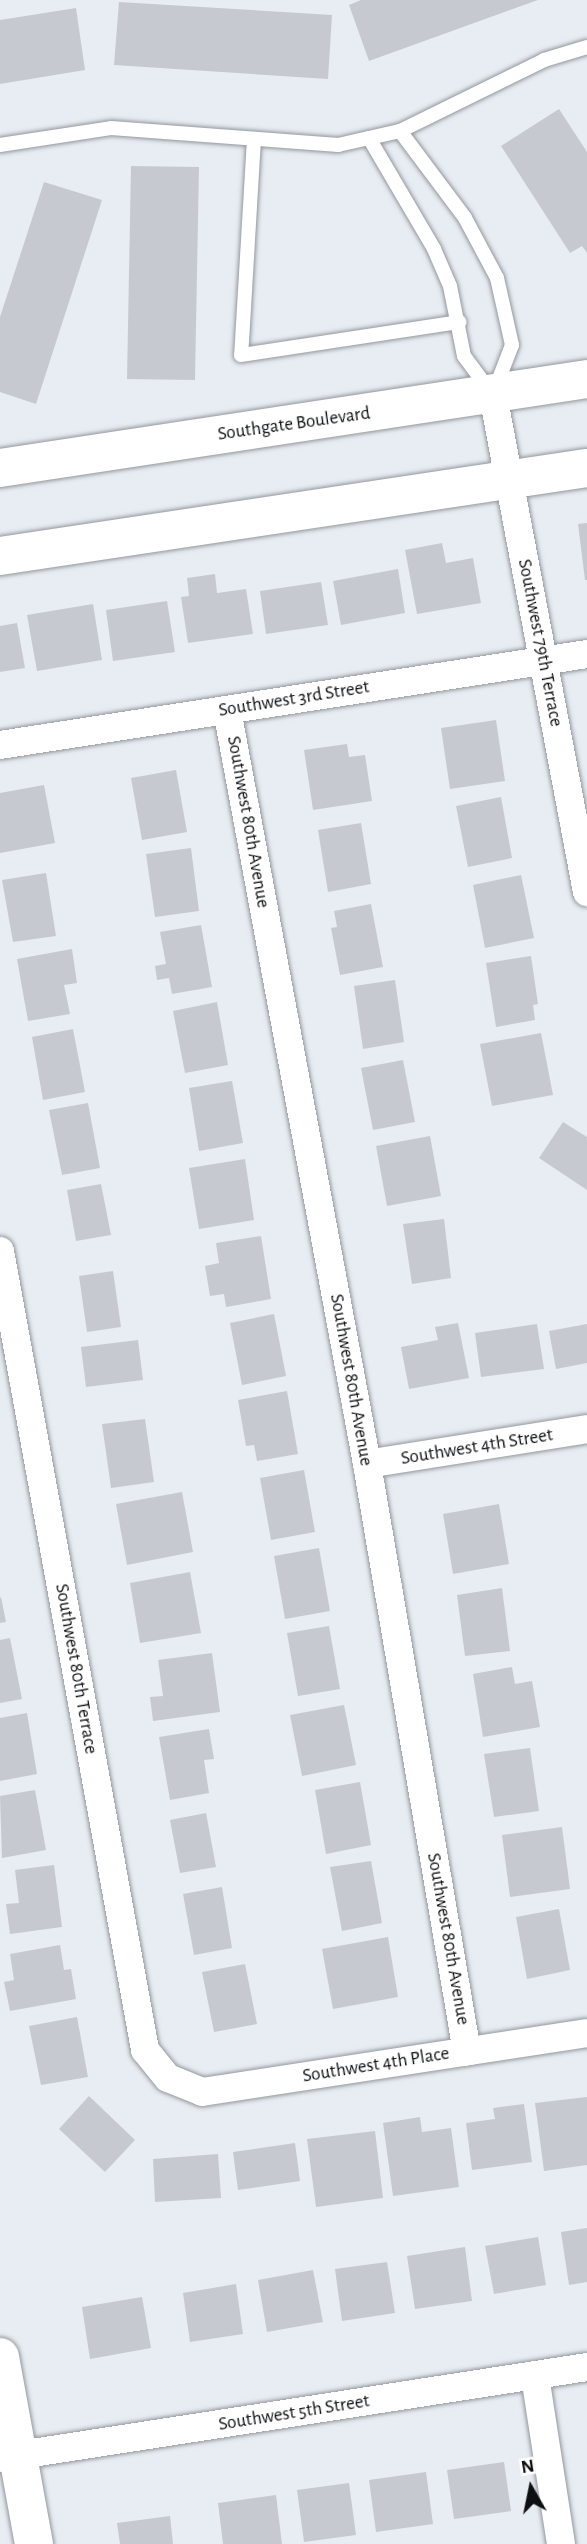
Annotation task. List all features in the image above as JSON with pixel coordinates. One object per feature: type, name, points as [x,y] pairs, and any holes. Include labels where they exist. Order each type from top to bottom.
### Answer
[{"type":"main road","name":"Southgate Boulevard","points":[[0,468],[587,379]]},
{"type":"main road","points":[[0,555],[587,468]]},
{"type":"main road","points":[[0,2357],[9,2456],[34,2544]]},
{"type":"street","name":"Southwest 79th Terrace","points":[[493,395],[587,892]]},
{"type":"street","name":"Southwest 3rd Street","points":[[0,745],[587,654]]},
{"type":"street","name":"Southwest 80th Avenue","points":[[228,710],[367,1464],[467,2052]]},
{"type":"street","name":"Southwest 80th Terrace","points":[[0,1251],[145,2050],[168,2078]]},
{"type":"street","name":"Southwest 4th Street","points":[[367,1464],[587,1429]]},
{"type":"street","name":"Southwest 4th Place","points":[[168,2078],[202,2092],[587,2033]]},
{"type":"street","name":"Southwest 5th Street","points":[[9,2456],[587,2367]]},
{"type":"street","points":[[535,2376],[561,2544]]},
{"type":"lane","points":[[0,145],[111,128],[338,145],[400,131],[544,60],[587,47]]},
{"type":"lane","points":[[400,131],[465,218],[497,278],[512,345],[493,395]]},
{"type":"lane","points":[[369,138],[434,249],[460,322],[464,356],[493,395]]},
{"type":"lane","points":[[254,139],[241,355],[460,322]]},
{"type":"building","points":[[361,0],[538,0],[369,61],[349,5]]},
{"type":"building","points":[[119,2],[332,15],[328,79],[114,65]]},
{"type":"building","points":[[76,8],[85,70],[0,84],[0,20]]},
{"type":"building","points":[[559,109],[587,152],[587,253],[582,246],[570,253],[501,146]]},
{"type":"building","points":[[131,166],[199,167],[195,380],[127,379]]},
{"type":"building","points":[[44,182],[102,200],[36,404],[0,392],[0,317]]},
{"type":"building","points":[[587,523],[587,580],[585,580],[578,524]]},
{"type":"building","points":[[442,543],[446,563],[473,558],[481,603],[417,614],[405,550]]},
{"type":"building","points":[[398,569],[405,613],[341,625],[333,581]]},
{"type":"building","points":[[215,574],[217,593],[246,589],[253,634],[188,643],[181,597],[189,596],[187,578]]},
{"type":"building","points":[[321,582],[328,625],[266,634],[260,591]]},
{"type":"building","points":[[167,601],[175,652],[113,661],[106,610]]},
{"type":"building","points":[[93,604],[102,660],[37,671],[27,615]]},
{"type":"building","points":[[17,623],[25,668],[0,672],[0,626]]},
{"type":"building","points":[[496,720],[505,781],[450,789],[441,728]]},
{"type":"building","points":[[347,744],[349,757],[365,755],[372,801],[313,810],[304,750]]},
{"type":"building","points":[[176,770],[187,832],[142,840],[131,778]]},
{"type":"building","points":[[44,785],[55,843],[0,853],[0,793]]},
{"type":"building","points":[[501,797],[512,858],[468,867],[456,806]]},
{"type":"building","points":[[361,823],[371,884],[328,892],[318,830]]},
{"type":"building","points":[[191,848],[199,911],[155,917],[146,854]]},
{"type":"building","points":[[46,873],[56,936],[13,942],[2,880]]},
{"type":"building","points":[[521,875],[534,938],[485,948],[473,885]]},
{"type":"building","points":[[371,904],[383,967],[340,975],[331,928],[337,927],[334,911]]},
{"type":"building","points":[[201,925],[212,987],[172,994],[169,978],[157,980],[155,966],[166,964],[160,932]]},
{"type":"building","points":[[72,949],[77,983],[64,985],[70,1014],[28,1021],[17,959]]},
{"type":"building","points":[[531,956],[538,1004],[533,1005],[535,1020],[496,1027],[486,963]]},
{"type":"building","points":[[395,980],[404,1042],[363,1049],[354,986]]},
{"type":"building","points":[[217,1002],[228,1065],[185,1073],[173,1011]]},
{"type":"building","points":[[73,1029],[85,1092],[43,1100],[32,1037]]},
{"type":"building","points":[[541,1033],[553,1095],[492,1106],[480,1044]]},
{"type":"building","points":[[403,1060],[415,1122],[373,1130],[361,1068]]},
{"type":"building","points":[[232,1081],[243,1143],[199,1151],[189,1088]]},
{"type":"building","points":[[88,1103],[100,1168],[62,1175],[49,1110]]},
{"type":"building","points":[[563,1122],[587,1137],[587,1190],[539,1158]]},
{"type":"building","points":[[430,1136],[441,1196],[387,1206],[376,1146]]},
{"type":"building","points":[[245,1159],[254,1220],[199,1229],[189,1168]]},
{"type":"building","points":[[101,1184],[111,1235],[76,1241],[67,1190]]},
{"type":"building","points":[[444,1219],[451,1278],[412,1284],[403,1224]]},
{"type":"building","points":[[261,1236],[271,1299],[226,1307],[224,1294],[210,1296],[205,1266],[219,1263],[216,1243]]},
{"type":"building","points":[[113,1271],[121,1327],[87,1332],[79,1276]]},
{"type":"building","points":[[274,1314],[286,1376],[242,1385],[230,1323]]},
{"type":"building","points":[[458,1323],[469,1378],[409,1389],[401,1347],[438,1340],[435,1327]]},
{"type":"building","points":[[537,1324],[544,1369],[481,1377],[475,1333]]},
{"type":"building","points":[[587,1324],[587,1363],[556,1369],[549,1331]]},
{"type":"building","points":[[138,1340],[143,1380],[86,1387],[81,1347]]},
{"type":"building","points":[[287,1391],[298,1454],[257,1461],[254,1445],[246,1446],[238,1400]]},
{"type":"building","points":[[145,1419],[154,1482],[111,1488],[102,1424]]},
{"type":"building","points":[[304,1470],[315,1532],[271,1540],[260,1478]]},
{"type":"building","points":[[182,1492],[193,1552],[127,1565],[116,1504]]},
{"type":"building","points":[[499,1504],[509,1564],[453,1574],[443,1514]]},
{"type":"building","points":[[319,1548],[330,1611],[285,1619],[274,1556]]},
{"type":"building","points":[[190,1572],[201,1633],[140,1643],[130,1583]]},
{"type":"building","points":[[502,1588],[510,1651],[465,1656],[457,1595]]},
{"type":"building","points":[[0,1598],[6,1622],[0,1623]]},
{"type":"building","points":[[329,1626],[340,1689],[298,1696],[287,1633]]},
{"type":"building","points":[[10,1638],[22,1699],[0,1703],[0,1640]]},
{"type":"building","points":[[212,1653],[220,1712],[153,1721],[150,1697],[163,1696],[158,1660]]},
{"type":"building","points":[[512,1667],[515,1684],[532,1681],[540,1727],[483,1737],[473,1674]]},
{"type":"building","points":[[344,1705],[356,1765],[302,1776],[290,1715]]},
{"type":"building","points":[[27,1713],[37,1774],[0,1781],[0,1718]]},
{"type":"building","points":[[209,1729],[214,1759],[204,1760],[209,1793],[170,1800],[159,1737]]},
{"type":"building","points":[[530,1748],[539,1811],[494,1817],[484,1754]]},
{"type":"building","points":[[360,1782],[371,1845],[326,1854],[315,1790]]},
{"type":"building","points":[[35,1790],[46,1850],[2,1858],[0,1796]]},
{"type":"building","points":[[206,1813],[216,1867],[180,1873],[170,1820]]},
{"type":"building","points":[[562,1827],[570,1889],[510,1897],[502,1835]]},
{"type":"building","points":[[371,1861],[382,1923],[342,1931],[330,1867]]},
{"type":"building","points":[[54,1865],[62,1927],[10,1934],[6,1904],[19,1903],[15,1870]]},
{"type":"building","points":[[222,1887],[232,1948],[194,1955],[183,1894]]},
{"type":"building","points":[[559,1909],[570,1970],[527,1979],[516,1917]]},
{"type":"building","points":[[388,1937],[398,1997],[333,2009],[322,1949]]},
{"type":"building","points":[[60,1945],[64,1970],[71,1969],[76,1999],[10,2011],[4,1982],[14,1980],[10,1954]]},
{"type":"building","points":[[245,1964],[257,2024],[214,2032],[202,1972]]},
{"type":"building","points":[[77,2017],[88,2077],[41,2085],[29,2026]]},
{"type":"building","points":[[89,2096],[135,2140],[105,2172],[59,2129]]},
{"type":"building","points":[[587,2097],[587,2165],[544,2171],[535,2103]]},
{"type":"building","points":[[524,2104],[532,2162],[472,2170],[466,2123],[495,2119],[493,2108]]},
{"type":"building","points":[[420,2117],[422,2132],[451,2128],[459,2187],[393,2196],[383,2123]]},
{"type":"building","points":[[375,2131],[383,2198],[316,2207],[307,2139]]},
{"type":"building","points":[[295,2143],[300,2181],[238,2190],[233,2152]]},
{"type":"building","points":[[218,2154],[221,2198],[155,2202],[153,2159]]},
{"type":"building","points":[[587,2228],[587,2282],[569,2285],[561,2232]]},
{"type":"building","points":[[538,2237],[546,2285],[494,2294],[485,2246]]},
{"type":"building","points":[[465,2247],[472,2301],[415,2309],[407,2256]]},
{"type":"building","points":[[387,2262],[395,2313],[342,2321],[335,2269]]},
{"type":"building","points":[[313,2270],[323,2322],[267,2332],[258,2280]]},
{"type":"building","points":[[236,2284],[243,2334],[190,2342],[183,2293]]},
{"type":"building","points":[[142,2297],[151,2348],[90,2359],[82,2307]]},
{"type":"building","points":[[504,2462],[511,2511],[454,2519],[447,2470]]},
{"type":"building","points":[[426,2472],[433,2524],[376,2532],[369,2480]]},
{"type":"building","points":[[349,2483],[356,2535],[304,2542],[297,2490]]},
{"type":"building","points":[[276,2495],[282,2544],[223,2544],[218,2503]]},
{"type":"building","points":[[170,2516],[173,2544],[120,2544],[117,2523]]}]
